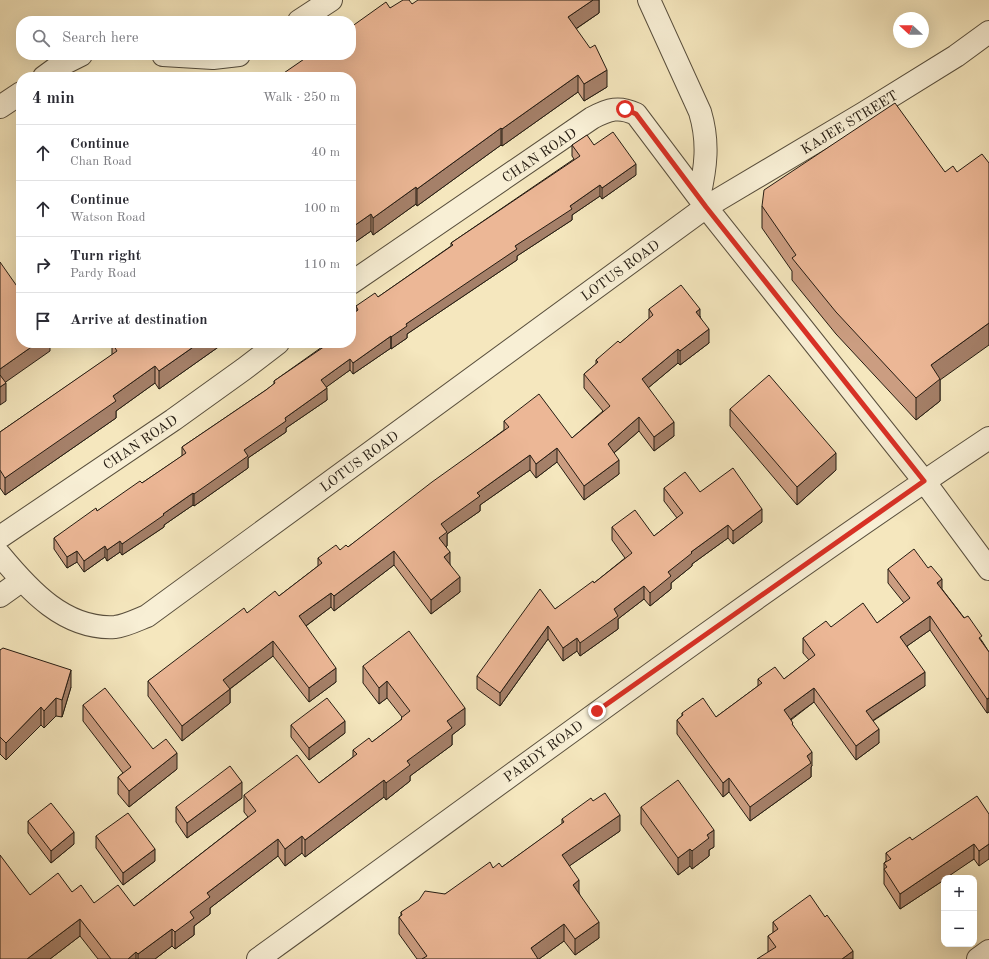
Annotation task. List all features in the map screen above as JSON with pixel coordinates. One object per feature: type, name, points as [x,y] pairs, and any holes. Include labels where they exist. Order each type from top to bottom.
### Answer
[{"type":"street","points":[[307,16],[331,0]]},
{"type":"street","points":[[649,0],[700,112],[704,127],[706,146],[703,202]]},
{"type":"street","name":"KAJEE STREET","points":[[703,202],[937,68],[989,32]]},
{"type":"street","points":[[51,72],[71,60]]},
{"type":"street","points":[[0,107],[16,96]]},
{"type":"street","name":"CHAN ROAD","points":[[356,280],[586,122],[606,111],[625,109],[636,114],[703,202],[924,481],[989,569]]},
{"type":"street","name":"LOTUS ROAD","points":[[0,555],[21,581],[53,609],[77,621],[95,626],[117,627],[147,616],[703,202]]},
{"type":"street","name":"CHAN ROAD","points":[[0,537],[172,420],[271,348]]},
{"type":"street","name":"PARDY ROAD","points":[[258,959],[597,711],[924,481],[989,438]]},
{"type":"street","points":[[0,596],[21,581]]},
{"type":"street","points":[[978,959],[989,952]]},
{"type":"building","points":[[403,0],[409,0],[412,4],[418,0],[593,0],[568,17],[590,48],[595,45],[607,70],[584,84],[578,75],[502,129],[501,128],[417,189],[416,187],[373,218],[371,214],[356,224],[356,72],[285,72],[303,60],[356,60],[356,23],[386,2],[390,8]]},
{"type":"building","points":[[895,103],[945,172],[953,166],[957,172],[982,154],[989,163],[989,323],[931,365],[940,379],[916,398],[836,312],[792,258],[796,255],[762,206],[764,190]]},
{"type":"building","points":[[613,132],[636,164],[602,188],[600,185],[570,206],[572,209],[515,246],[517,249],[406,324],[407,326],[391,337],[353,363],[350,359],[321,380],[327,388],[285,418],[286,421],[244,450],[248,456],[163,514],[164,515],[122,544],[120,541],[107,550],[105,546],[84,561],[77,551],[67,557],[54,538],[96,508],[97,511],[140,481],[142,483],[186,453],[182,447],[266,390],[275,383],[274,381],[322,348],[356,348],[356,311],[358,310],[356,306],[375,293],[378,297],[453,245],[451,243],[580,156],[572,145],[587,135],[594,145]]},
{"type":"building","points":[[0,262],[16,285],[16,348],[30,348],[0,369]]},
{"type":"building","points":[[681,285],[700,309],[696,312],[709,329],[680,351],[678,349],[642,379],[674,422],[654,437],[639,417],[608,444],[619,460],[584,486],[557,448],[536,464],[530,455],[477,493],[480,496],[441,524],[447,532],[439,538],[450,552],[444,557],[460,577],[431,600],[394,551],[334,596],[331,593],[299,616],[336,668],[309,688],[273,641],[223,680],[230,689],[182,726],[148,681],[244,608],[247,613],[275,591],[279,596],[322,563],[318,558],[336,545],[340,550],[346,545],[348,547],[432,482],[509,427],[504,421],[539,394],[572,438],[610,406],[584,374],[598,362],[596,360],[618,341],[620,343],[653,315],[649,309]]},
{"type":"building","points":[[115,348],[192,348],[159,371],[155,366],[113,396],[116,401],[5,478],[0,470],[0,432],[117,351]]},
{"type":"building","points":[[0,375],[6,383],[0,387]]},
{"type":"building","points":[[769,375],[836,453],[797,487],[730,409]]},
{"type":"building","points":[[733,468],[762,509],[733,531],[728,525],[691,552],[692,553],[668,572],[671,576],[650,593],[644,586],[614,609],[618,616],[580,643],[577,638],[563,648],[548,626],[500,693],[477,676],[540,589],[555,609],[593,581],[594,583],[632,553],[612,527],[635,510],[654,536],[683,513],[664,488],[685,472],[700,492]]},
{"type":"building","points":[[914,549],[928,568],[931,566],[942,579],[937,583],[964,618],[968,616],[982,636],[979,638],[989,652],[989,698],[987,699],[930,616],[900,637],[925,672],[866,711],[879,729],[856,746],[814,688],[784,710],[812,752],[807,756],[811,763],[750,807],[729,778],[723,783],[677,720],[683,715],[682,713],[703,698],[716,717],[762,683],[758,679],[775,667],[784,679],[815,655],[803,638],[826,621],[831,627],[863,603],[877,623],[910,598],[888,569]]},
{"type":"building","points":[[409,631],[465,708],[447,721],[452,728],[407,761],[410,765],[386,783],[384,780],[305,840],[302,836],[285,849],[278,839],[207,893],[210,897],[190,912],[194,918],[175,932],[172,929],[138,954],[136,952],[128,959],[111,959],[80,919],[27,959],[0,959],[0,855],[30,895],[58,873],[72,892],[81,885],[94,903],[118,885],[134,906],[256,811],[244,795],[297,755],[319,783],[357,754],[353,750],[369,738],[372,742],[410,711],[387,681],[379,688],[363,666]]},
{"type":"building","points":[[3,648],[71,670],[62,700],[56,698],[44,711],[41,707],[6,743],[0,737],[0,650]]},
{"type":"building","points":[[105,688],[153,749],[166,739],[177,753],[129,791],[118,777],[131,767],[83,705]]},
{"type":"building","points":[[327,698],[345,721],[309,748],[291,725]]},
{"type":"building","points":[[230,766],[242,782],[187,823],[176,807]]},
{"type":"building","points":[[678,780],[714,830],[707,835],[709,838],[692,851],[690,849],[678,858],[641,807]]},
{"type":"building","points":[[605,793],[620,815],[562,855],[579,880],[573,885],[599,922],[575,939],[564,924],[531,948],[538,959],[422,959],[427,956],[399,917],[402,915],[401,912],[419,900],[425,891],[445,894],[490,862],[493,868],[499,863],[502,867],[564,822],[562,819],[591,798],[593,801]]},
{"type":"building","points":[[977,796],[989,814],[989,844],[979,851],[974,844],[900,894],[884,869],[887,867],[884,863],[891,859],[886,853],[910,837],[912,840]]},
{"type":"building","points":[[51,803],[74,832],[51,851],[28,821]]},
{"type":"building","points":[[128,813],[155,849],[123,873],[96,836]]},
{"type":"building","points":[[810,895],[825,917],[827,915],[853,951],[842,959],[757,959],[776,947],[768,936],[778,929],[773,922]]},
{"type":"route","points":[[597,711],[924,481],[706,207],[636,114],[625,109]]}]
